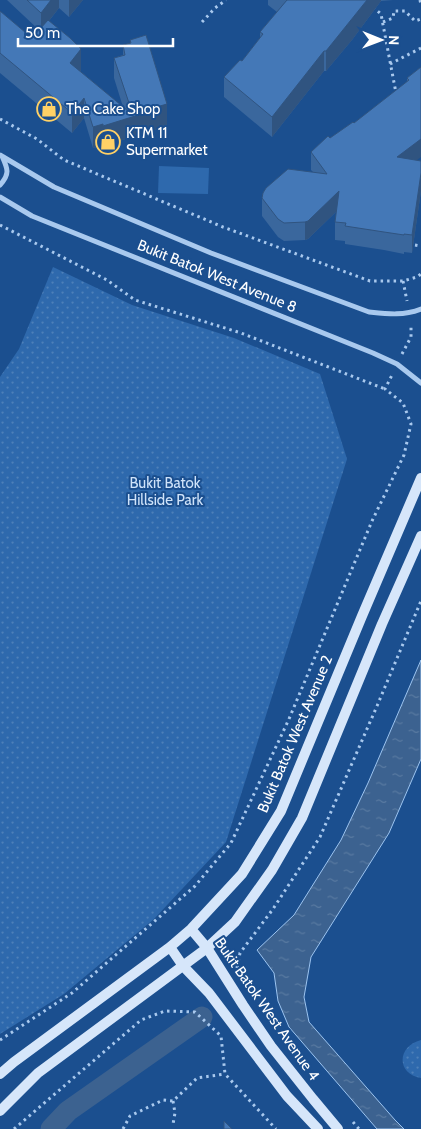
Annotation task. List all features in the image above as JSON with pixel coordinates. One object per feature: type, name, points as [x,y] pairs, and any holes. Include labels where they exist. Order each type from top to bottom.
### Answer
[{"type":"main road","name":"Bukit Batok West Avenue 2","points":[[0,1074],[170,947],[191,929],[242,874],[281,810],[421,478]]},
{"type":"main road","points":[[0,1111],[38,1072],[208,948],[235,922],[272,870],[302,818],[421,536]]},
{"type":"main road","name":"Bukit Batok West Avenue 4","points":[[191,929],[208,948],[271,1046],[338,1129]]},
{"type":"main road","points":[[170,947],[183,966],[210,993],[287,1096],[318,1129]]},
{"type":"street","points":[[0,185],[5,180],[8,169],[1,155]]},
{"type":"street","name":"Bukit Batok West Avenue 8","points":[[1,155],[54,187],[211,252],[369,312],[392,315],[421,310]]},
{"type":"street","name":"Bukit Batok West Avenue 8","points":[[0,197],[32,216],[364,349],[397,364],[421,383]]},
{"type":"path","points":[[202,22],[215,8],[226,0]]},
{"type":"path","points":[[420,0],[421,5]]},
{"type":"path","points":[[370,5],[381,14],[397,95]]},
{"type":"path","points":[[382,22],[393,18],[394,11],[405,11],[415,21],[421,19]]},
{"type":"path","points":[[390,64],[421,48]]},
{"type":"path","points":[[0,119],[37,139],[64,160],[223,227],[370,280],[403,281],[421,274]]},
{"type":"path","points":[[0,225],[107,280],[135,300],[241,332],[385,388],[403,403],[411,424],[404,455],[372,521],[289,719],[231,843],[195,886],[72,993],[0,1040]]},
{"type":"path","points":[[415,245],[421,246]]},
{"type":"path","points":[[385,388],[411,337],[410,313],[403,281]]},
{"type":"path","points":[[236,971],[240,953],[273,909],[320,837],[421,601]]},
{"type":"path","points":[[14,1129],[141,1020],[165,1011],[196,1013],[221,1036],[224,1074],[276,1129]]},
{"type":"path","points":[[123,1129],[130,1116],[163,1100],[172,1101],[197,1078],[224,1074]]},
{"type":"path","points":[[172,1101],[175,1113],[173,1124]]},
{"type":"green space","points":[[159,166],[209,168],[208,194],[158,193]]},
{"type":"green space","name":"Bukit Batok Hillside Park","points":[[53,267],[132,305],[234,338],[320,374],[347,459],[226,842],[154,919],[64,994],[0,1034],[0,377],[19,349]]},
{"type":"green space","points":[[421,1040],[421,1078],[407,1071],[403,1060],[407,1048]]},
{"type":"water","points":[[421,660],[421,759],[389,833],[311,957],[304,997],[309,1022],[404,1129],[377,1129],[289,1027],[278,1001],[274,973],[257,950],[294,915],[341,840],[368,783]]},
{"type":"building","points":[[27,0],[51,0],[41,13]]},
{"type":"building","points":[[287,0],[367,0],[272,117],[224,77],[240,60],[242,61],[263,34],[260,32]]},
{"type":"building","points":[[0,11],[32,38],[48,20],[81,49],[70,63],[133,115],[114,58],[125,55],[123,45],[131,43],[130,40],[146,35],[167,104],[160,106],[161,108],[103,126],[103,124],[93,127],[84,98],[72,113],[0,53]]},
{"type":"building","points":[[421,67],[421,139],[397,157],[421,161],[412,235],[345,226],[346,223],[335,222],[339,191],[308,221],[284,223],[278,219],[262,198],[266,188],[288,169],[327,174],[311,152],[328,136],[330,138],[354,123],[409,80],[407,78]]},
{"type":"building","points":[[224,1121],[232,1129],[224,1129]]},
{"type":"waterway","points":[[51,1129],[68,1111],[202,1017]]},
{"type":"place","name":"The Cake Shop","points":[[49,109]]},
{"type":"place","name":"KTM 11 Supermarket","points":[[108,142]]}]
